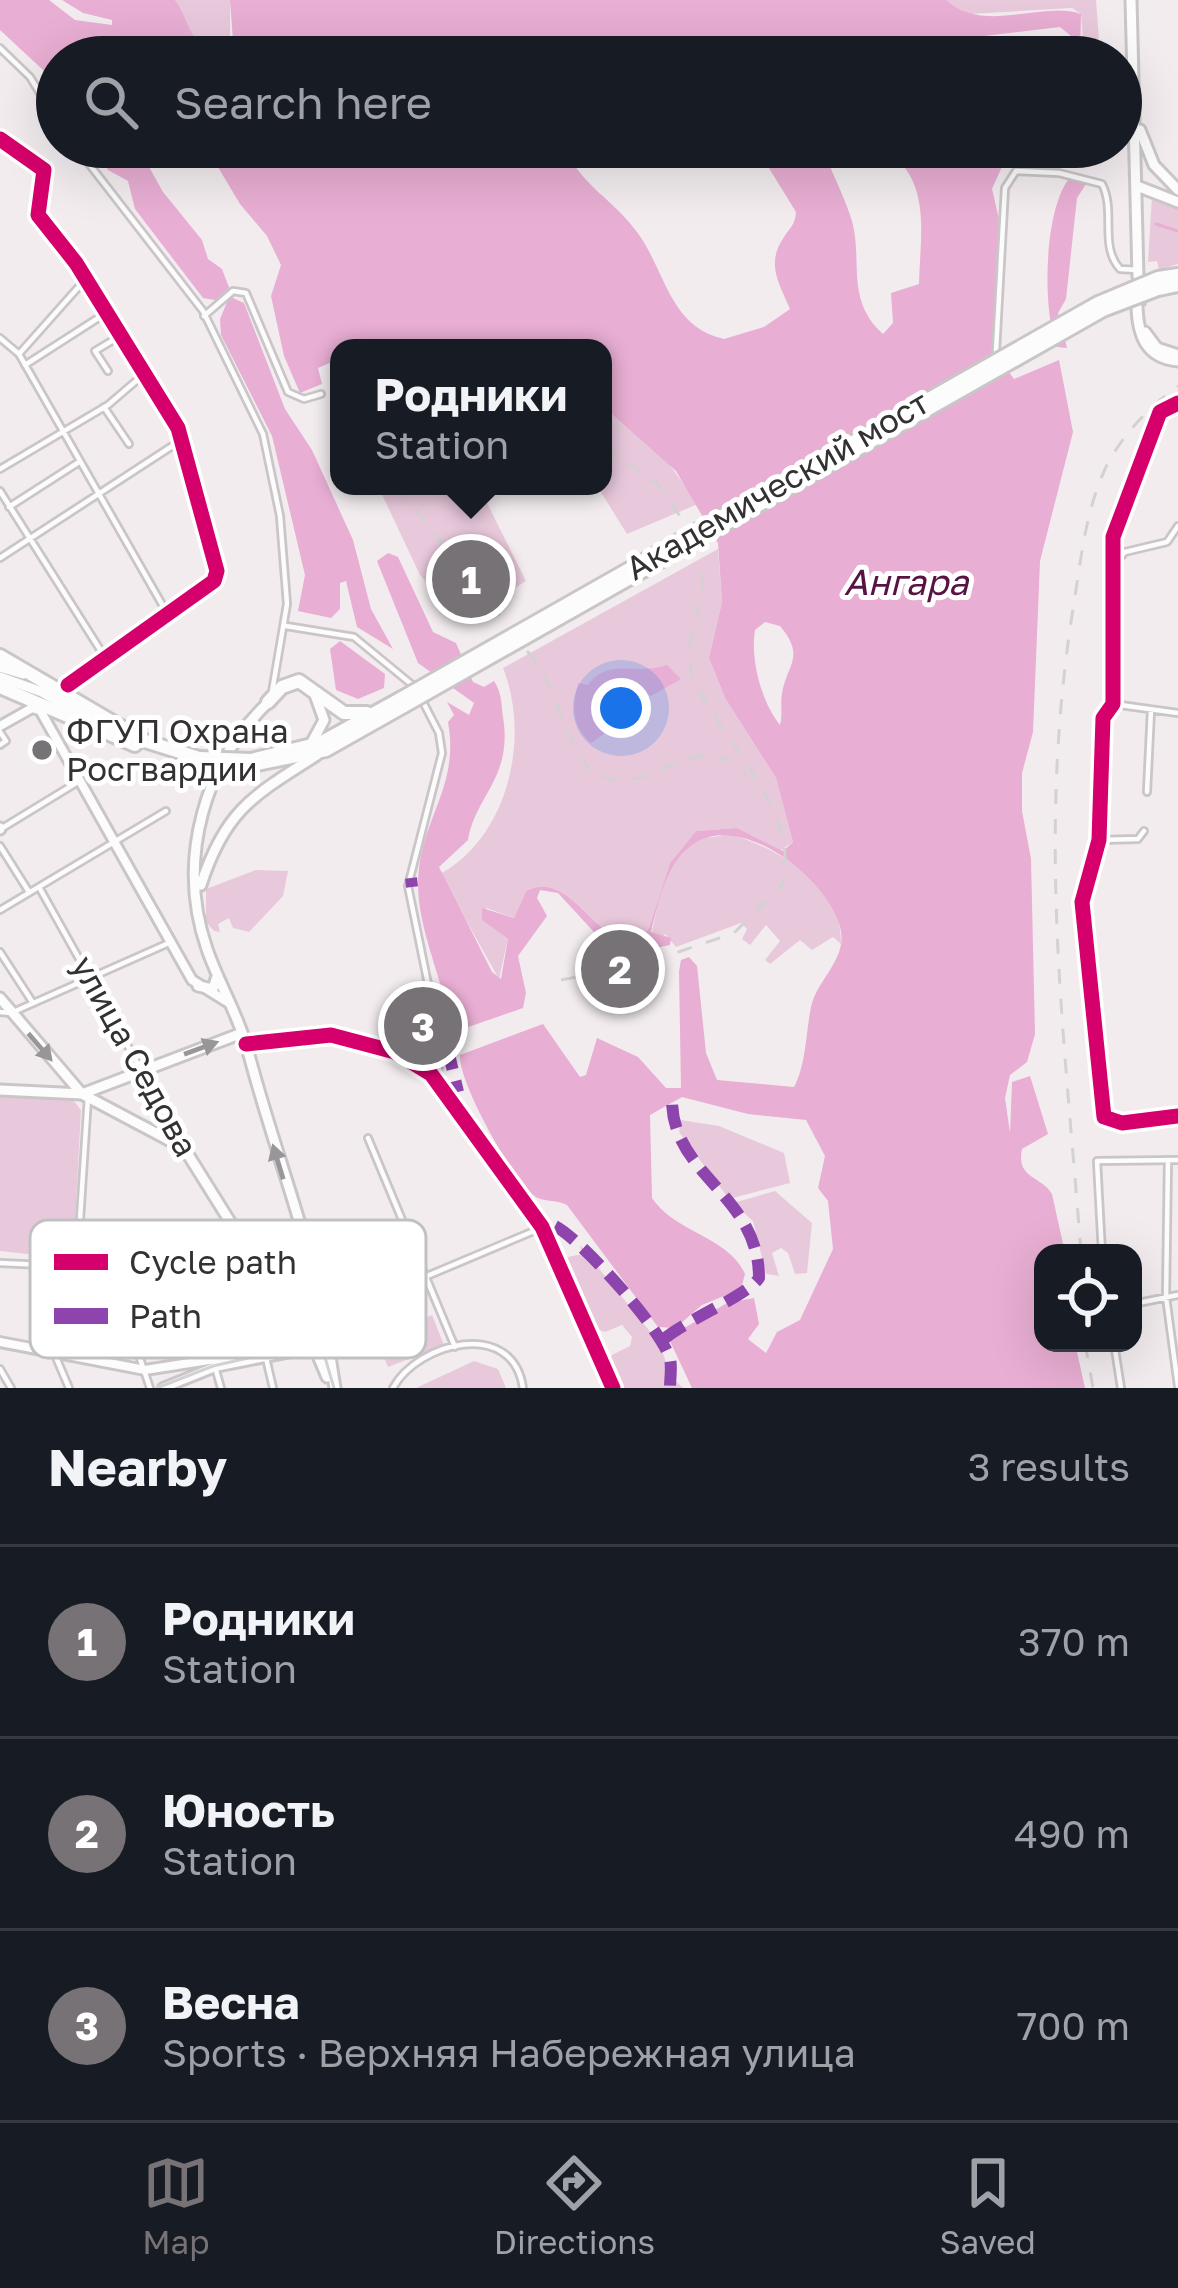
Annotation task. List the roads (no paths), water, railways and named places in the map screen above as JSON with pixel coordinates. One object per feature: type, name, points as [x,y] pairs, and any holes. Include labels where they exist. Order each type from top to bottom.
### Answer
[{"type":"main road","points":[[1131,0],[1133,36]]},
{"type":"main road","points":[[1142,134],[1154,164],[1178,190]]},
{"type":"main road","points":[[1140,168],[1161,279]]},
{"type":"main road","points":[[1141,168],[1141,191]]},
{"type":"main road","points":[[1141,191],[1178,202]]},
{"type":"main road","name":"Академический мост","points":[[402,702],[1098,303],[1161,279]]},
{"type":"main road","points":[[1140,306],[1149,340],[1178,358]]},
{"type":"main road","points":[[0,656],[67,690],[145,741],[196,761],[251,760],[307,747],[385,706]]},
{"type":"main road","points":[[0,667],[67,690]]},
{"type":"main road","points":[[0,677],[42,692],[126,740]]},
{"type":"main road","points":[[296,1220],[244,1038],[202,932],[199,822],[206,794],[226,754],[282,687],[299,681],[348,714],[402,702]]},
{"type":"main road","points":[[0,687],[126,740],[196,761],[237,768],[326,750]]},
{"type":"main road","points":[[268,702],[295,687],[317,697],[323,723],[307,747]]},
{"type":"main road","points":[[198,896],[214,845],[234,814],[261,790],[402,702]]},
{"type":"main road","points":[[198,986],[214,988],[216,974]]},
{"type":"main road","points":[[0,998],[5,1012],[85,1095],[175,1140]]},
{"type":"main road","points":[[0,1090],[85,1095],[140,1069],[244,1038]]},
{"type":"main road","name":"улица Седова","points":[[175,1140],[228,1220]]},
{"type":"main road","points":[[317,1358],[332,1388]]},
{"type":"main road","name":"улица Седова","points":[[325,1358],[331,1363]]},
{"type":"main road","points":[[330,1358],[332,1388]]},
{"type":"street","points":[[0,48],[36,87]]},
{"type":"street","points":[[0,139],[36,164]]},
{"type":"street","points":[[41,168],[38,215],[106,313],[183,439],[217,574],[67,690]]},
{"type":"street","points":[[92,168],[204,316],[256,417],[280,515],[286,626],[280,669],[268,702]]},
{"type":"street","points":[[996,351],[1005,188],[1016,171],[1046,171],[1102,184],[1108,196],[1111,259],[1120,269],[1161,279]]},
{"type":"street","points":[[19,354],[84,282]]},
{"type":"street","points":[[204,316],[233,291],[246,293],[288,392],[304,399],[321,394]]},
{"type":"street","points":[[25,365],[106,313]]},
{"type":"street","points":[[107,371],[95,351],[120,337]]},
{"type":"street","points":[[0,338],[19,354],[167,616]]},
{"type":"street","points":[[0,469],[104,407],[143,375]]},
{"type":"street","points":[[1178,403],[1160,412],[1117,520],[1113,704],[1102,718],[1099,840],[1082,902],[1104,1117],[1122,1123],[1178,1115]]},
{"type":"street","points":[[104,407],[129,444]]},
{"type":"street","points":[[0,558],[183,439]]},
{"type":"street","points":[[9,506],[79,462]]},
{"type":"street","points":[[0,490],[106,659]]},
{"type":"street","points":[[1114,564],[1125,552],[1167,542],[1178,526]]},
{"type":"street","points":[[286,626],[337,631],[364,643],[410,680],[439,733],[440,770],[408,886],[443,1047],[439,1082]]},
{"type":"street","points":[[280,669],[299,681]]},
{"type":"street","points":[[1113,704],[1178,713]]},
{"type":"street","points":[[0,745],[6,741],[0,729],[38,709],[198,986],[229,1003]]},
{"type":"street","points":[[1147,792],[1151,710]]},
{"type":"street","points":[[0,828],[81,780]]},
{"type":"street","points":[[0,910],[166,812]]},
{"type":"street","points":[[1099,840],[1138,839],[1144,832]]},
{"type":"street","points":[[0,846],[29,892]]},
{"type":"street","name":"улица Седова","points":[[39,886],[175,1140]]},
{"type":"street","points":[[5,1012],[92,979],[172,941]]},
{"type":"street","points":[[0,952],[33,1003]]},
{"type":"street","points":[[244,1038],[323,1034],[382,1047],[417,1063],[439,1082],[542,1227],[613,1388]]},
{"type":"street","points":[[417,1063],[443,1047]]},
{"type":"street","points":[[79,1220],[85,1095]]},
{"type":"street","points":[[368,1138],[402,1220]]},
{"type":"street","points":[[1168,1160],[1166,1297],[1178,1386]]},
{"type":"street","points":[[1102,1244],[1097,1161],[1178,1160]]},
{"type":"street","points":[[1166,1181],[1178,1183]]},
{"type":"street","points":[[426,1277],[542,1227]]},
{"type":"street","points":[[0,1263],[30,1264]]},
{"type":"street","points":[[426,1279],[455,1347]]},
{"type":"street","points":[[1142,1302],[1178,1294]]},
{"type":"street","points":[[393,1388],[404,1371],[455,1347],[482,1341],[514,1362],[523,1388]]},
{"type":"street","points":[[0,1342],[30,1349]]},
{"type":"street","points":[[1115,1352],[1121,1388]]},
{"type":"street","points":[[57,1358],[69,1388]]},
{"type":"street","points":[[78,1358],[145,1370],[259,1358]]},
{"type":"street","points":[[141,1358],[150,1388]]},
{"type":"street","points":[[163,1388],[238,1358]]},
{"type":"street","points":[[266,1358],[273,1388]]},
{"type":"street","points":[[214,1364],[221,1388]]},
{"type":"street","points":[[0,1369],[10,1388]]},
{"type":"water","points":[[0,0],[49,0],[75,20],[112,25],[112,20],[83,13],[62,0],[175,0],[194,36],[36,36],[36,63],[0,30]]},
{"type":"water","points":[[230,0],[946,0],[978,15],[1081,14],[1080,36],[1071,36],[1060,27],[984,36],[233,36]]},
{"type":"water","points":[[150,168],[202,240],[208,259],[222,269],[233,298],[244,303],[285,409],[312,450],[353,540],[371,609],[393,649],[357,627],[346,581],[340,583],[340,609],[331,618],[298,611],[305,575],[272,436],[221,335],[220,319],[227,302],[203,298],[135,209],[128,181],[108,170]]},
{"type":"water","name":"Ангара","points":[[219,168],[577,168],[637,232],[691,323],[724,339],[764,327],[790,309],[775,265],[778,247],[796,212],[769,168],[831,168],[855,233],[863,307],[883,334],[893,323],[891,293],[919,284],[920,209],[904,168],[1001,168],[992,189],[999,219],[992,349],[1014,379],[1059,360],[1073,432],[1040,561],[1033,732],[1022,773],[1022,811],[1031,859],[1035,1034],[1027,1062],[1010,1075],[1005,1098],[1010,1133],[1012,1082],[1030,1076],[1048,1134],[1022,1149],[1022,1166],[1052,1194],[1063,1244],[1034,1244],[1034,1352],[1077,1352],[1085,1388],[692,1388],[669,1339],[677,1333],[675,1328],[658,1327],[567,1205],[537,1197],[523,1185],[476,1106],[460,1055],[543,1024],[580,1077],[586,1075],[597,1038],[638,1057],[666,1088],[681,1088],[679,971],[681,960],[689,957],[697,966],[706,1053],[717,1080],[794,1087],[811,1007],[839,951],[841,931],[821,891],[782,856],[737,837],[715,836],[685,851],[665,883],[651,932],[671,938],[670,945],[616,956],[558,893],[540,890],[537,898],[547,916],[518,956],[526,993],[523,1008],[451,1033],[424,930],[419,868],[449,763],[448,722],[454,715],[447,702],[469,715],[474,703],[418,663],[377,561],[388,553],[398,557],[433,632],[456,643],[473,682],[484,687],[494,681],[500,694],[505,738],[498,771],[468,840],[439,867],[492,972],[501,979],[508,939],[482,920],[482,908],[514,918],[526,891],[542,887],[556,890],[607,932],[637,944],[649,928],[670,863],[696,831],[737,828],[783,851],[793,842],[776,778],[725,698],[709,658],[722,602],[718,543],[676,471],[612,414],[612,339],[330,339],[330,363],[318,368],[322,384],[300,393],[284,356],[271,296],[281,265],[267,236]],"holes":[[[765,622],[780,626],[793,660],[782,693],[780,725],[759,680],[755,630]],[[682,1097],[748,1114],[806,1120],[825,1156],[818,1188],[828,1201],[833,1249],[800,1320],[777,1332],[766,1353],[748,1339],[759,1324],[754,1298],[727,1303],[686,1327],[680,1324],[702,1305],[741,1289],[745,1274],[727,1251],[674,1219],[652,1198],[650,1115]]]},
{"type":"water","points":[[1068,180],[1086,184],[1077,198],[1066,299],[1058,313],[1067,348],[1057,347],[1052,331],[1048,262],[1054,215]]},
{"type":"water","points":[[340,641],[385,674],[384,688],[358,699],[336,690],[330,649]]},
{"type":"water","points":[[667,665],[681,679],[651,696],[638,689],[625,695],[639,695],[634,704],[639,708],[636,724],[621,722],[591,743],[584,736],[575,715],[578,683],[588,685],[614,669]]},
{"type":"waterway","points":[[1156,224],[1178,231]]},
{"type":"tunnel","points":[[1142,306],[1143,275]]},
{"type":"tram line","points":[[157,1388],[248,1358]]},
{"type":"tram line","points":[[325,1358],[334,1388]]},
{"type":"railway","points":[[1080,1244],[1057,931],[1055,853],[1062,693],[1081,555],[1099,484],[1128,433],[1178,386]]},
{"type":"railway","points":[[612,452],[658,484],[688,528]]},
{"type":"railway","points":[[404,495],[509,627]]},
{"type":"railway","points":[[561,980],[643,964],[734,933],[782,885],[785,858],[771,805],[708,705],[690,667],[701,561]]},
{"type":"railway","points":[[527,651],[538,664],[576,751],[596,773],[616,780],[635,779],[688,758],[706,756],[725,760],[746,774]]},
{"type":"railway","points":[[1087,1352],[1093,1388]]},
{"type":"place","name":"Родники","points":[[471,579]]},
{"type":"place","name":"ФГУП Охрана Росгвардии","points":[[42,750]]},
{"type":"place","name":"Юность","points":[[620,969]]},
{"type":"place","name":"Весна","points":[[423,1026]]}]
